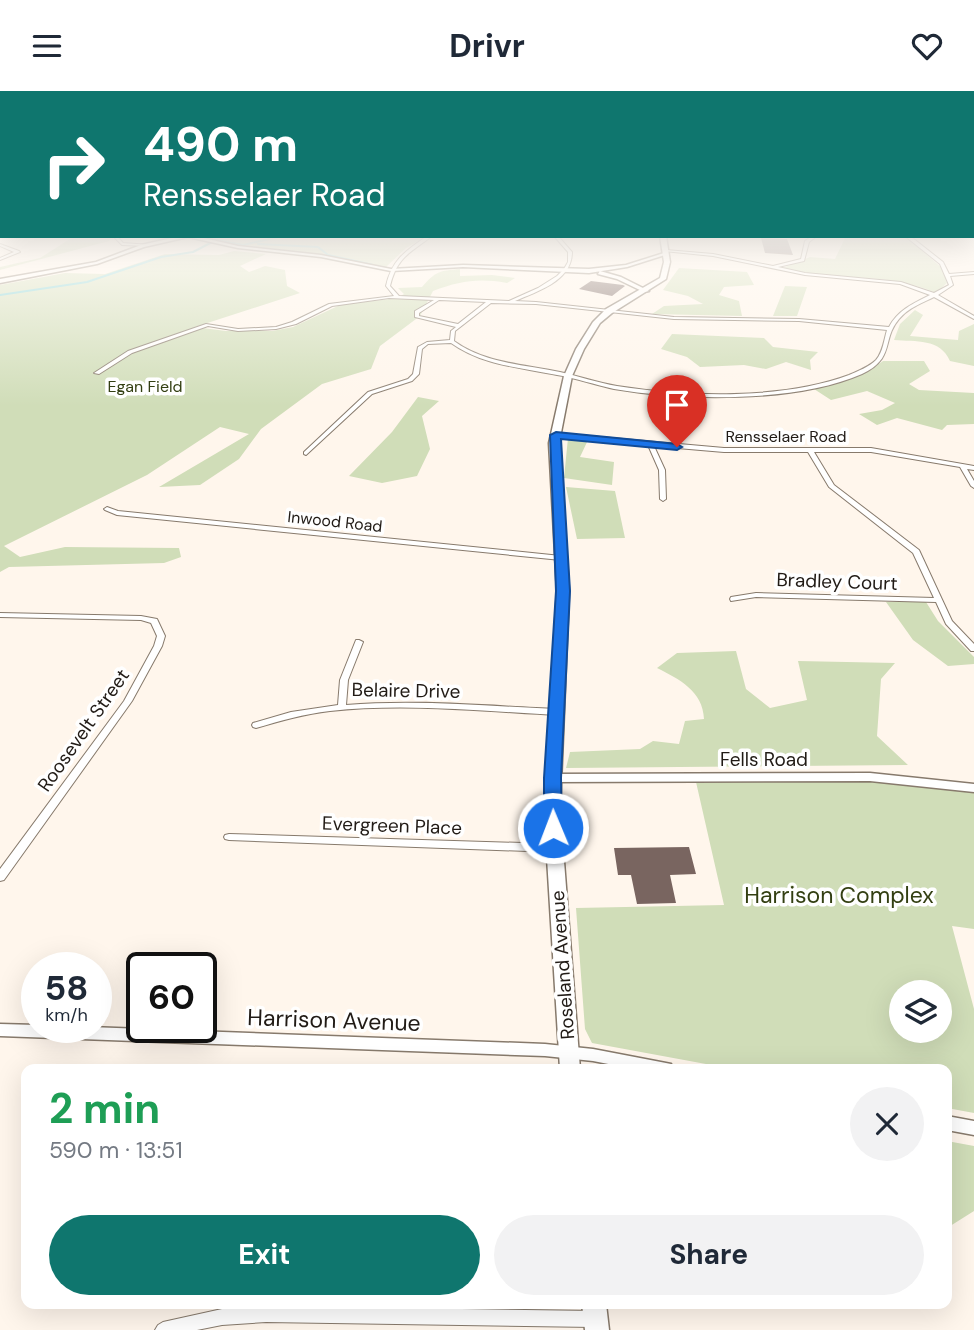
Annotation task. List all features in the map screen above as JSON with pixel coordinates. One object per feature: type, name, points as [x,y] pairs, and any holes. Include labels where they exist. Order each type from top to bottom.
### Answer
[{"type":"main road","name":"Roseland Avenue","points":[[570,1061],[554,848],[553,778],[563,591],[556,435],[568,376],[580,349],[597,322],[609,311],[646,291]]},
{"type":"street","points":[[391,290],[397,296]]},
{"type":"street","points":[[509,301],[534,290]]},
{"type":"street","points":[[918,290],[937,296],[974,318]]},
{"type":"street","points":[[306,453],[370,393],[410,380],[416,375],[420,348],[424,344],[452,341],[468,352],[495,361],[616,387],[667,392],[743,393],[795,390],[843,379],[871,366],[884,352],[894,321],[903,313],[945,290]]},
{"type":"street","points":[[97,373],[130,352],[208,325],[238,330],[276,328],[339,303],[397,296],[509,301],[674,318],[799,320],[891,329]]},
{"type":"street","points":[[438,299],[417,311],[416,317],[460,326]]},
{"type":"street","points":[[452,341],[453,331],[489,302]]},
{"type":"street","name":"Rensselaer Road","points":[[556,435],[724,450],[898,453],[974,468]]},
{"type":"street","points":[[651,445],[662,470],[663,499]]},
{"type":"street","points":[[810,450],[831,486],[916,552],[949,622],[974,649]]},
{"type":"street","points":[[963,467],[974,486]]},
{"type":"street","name":"Inwood Road","points":[[107,509],[117,513],[561,558]]},
{"type":"street","name":"Bradley Court","points":[[734,599],[756,594],[939,600]]},
{"type":"street","name":"Roosevelt Street","points":[[0,615],[141,618],[154,621],[160,636],[158,646],[128,701],[0,877]]},
{"type":"street","points":[[342,706],[344,680],[359,642]]},
{"type":"street","name":"Belaire Drive","points":[[256,725],[305,710],[342,706],[556,712]]},
{"type":"street","name":"Fells Road","points":[[553,778],[870,777],[974,787]]},
{"type":"street","name":"Evergreen Place","points":[[229,837],[554,848]]},
{"type":"street","name":"Harrison Avenue","points":[[0,1030],[606,1064]]},
{"type":"street","points":[[952,1124],[974,1128]]},
{"type":"street","points":[[163,1330],[222,1317],[266,1314],[595,1317]]},
{"type":"green space","name":"Egan Field","points":[[0,290],[294,290],[300,293],[195,327],[226,331],[272,331],[293,327],[340,305],[398,298],[404,294],[400,290],[437,290],[433,291],[420,316],[380,346],[371,369],[322,384],[261,429],[239,459],[200,485],[159,487],[249,434],[220,427],[147,475],[4,546],[20,557],[65,547],[179,548],[181,557],[164,563],[9,567],[0,572]]},
{"type":"green space","points":[[663,290],[722,290],[719,295],[739,301],[742,316],[652,314],[664,306],[703,304],[688,296]]},
{"type":"green space","points":[[783,290],[806,290],[797,316],[773,316]]},
{"type":"green space","points":[[915,310],[923,315],[910,336],[958,340],[959,331],[974,324],[974,366],[950,361],[940,348],[934,345],[919,341],[894,340],[900,324]]},
{"type":"green space","points":[[672,334],[764,338],[773,347],[818,352],[810,360],[811,370],[786,362],[766,369],[744,365],[700,367],[687,357],[661,349]]},
{"type":"green space","points":[[883,361],[924,361],[930,371],[909,384],[919,390],[974,393],[974,424],[947,425],[942,430],[897,418],[877,425],[859,414],[882,410],[895,403],[867,391],[831,400],[814,389],[869,371]]},
{"type":"green space","points":[[418,397],[439,401],[422,416],[430,449],[417,476],[382,483],[349,476],[392,432]]},
{"type":"green space","points":[[568,438],[588,440],[580,457],[614,462],[612,485],[564,478]]},
{"type":"green space","points":[[566,487],[615,491],[625,538],[577,539]]},
{"type":"green space","points":[[886,602],[926,602],[938,621],[974,657],[974,664],[948,666],[913,640]]},
{"type":"green space","points":[[736,651],[746,689],[770,708],[807,700],[798,661],[895,663],[881,679],[877,736],[908,765],[566,768],[570,752],[640,749],[653,741],[679,744],[685,721],[704,719],[703,709],[688,687],[657,668],[677,653]]},
{"type":"green space","name":"Harrison Complex","points":[[872,780],[974,792],[974,929],[952,926],[974,1009],[974,1113],[952,1109],[952,1064],[706,1064],[592,1043],[585,1029],[576,908],[724,905],[696,782]]},
{"type":"green space","points":[[952,1142],[974,1146],[974,1211],[952,1225]]},
{"type":"building","points":[[583,290],[620,290],[612,296]]},
{"type":"building","points":[[689,847],[696,874],[670,875],[676,903],[637,904],[631,875],[618,875],[614,848]]},
{"type":"waterway","points":[[0,295],[35,290]]},
{"type":"route","points":[[553,828],[553,778],[563,591],[554,443],[556,435],[677,447]]}]
